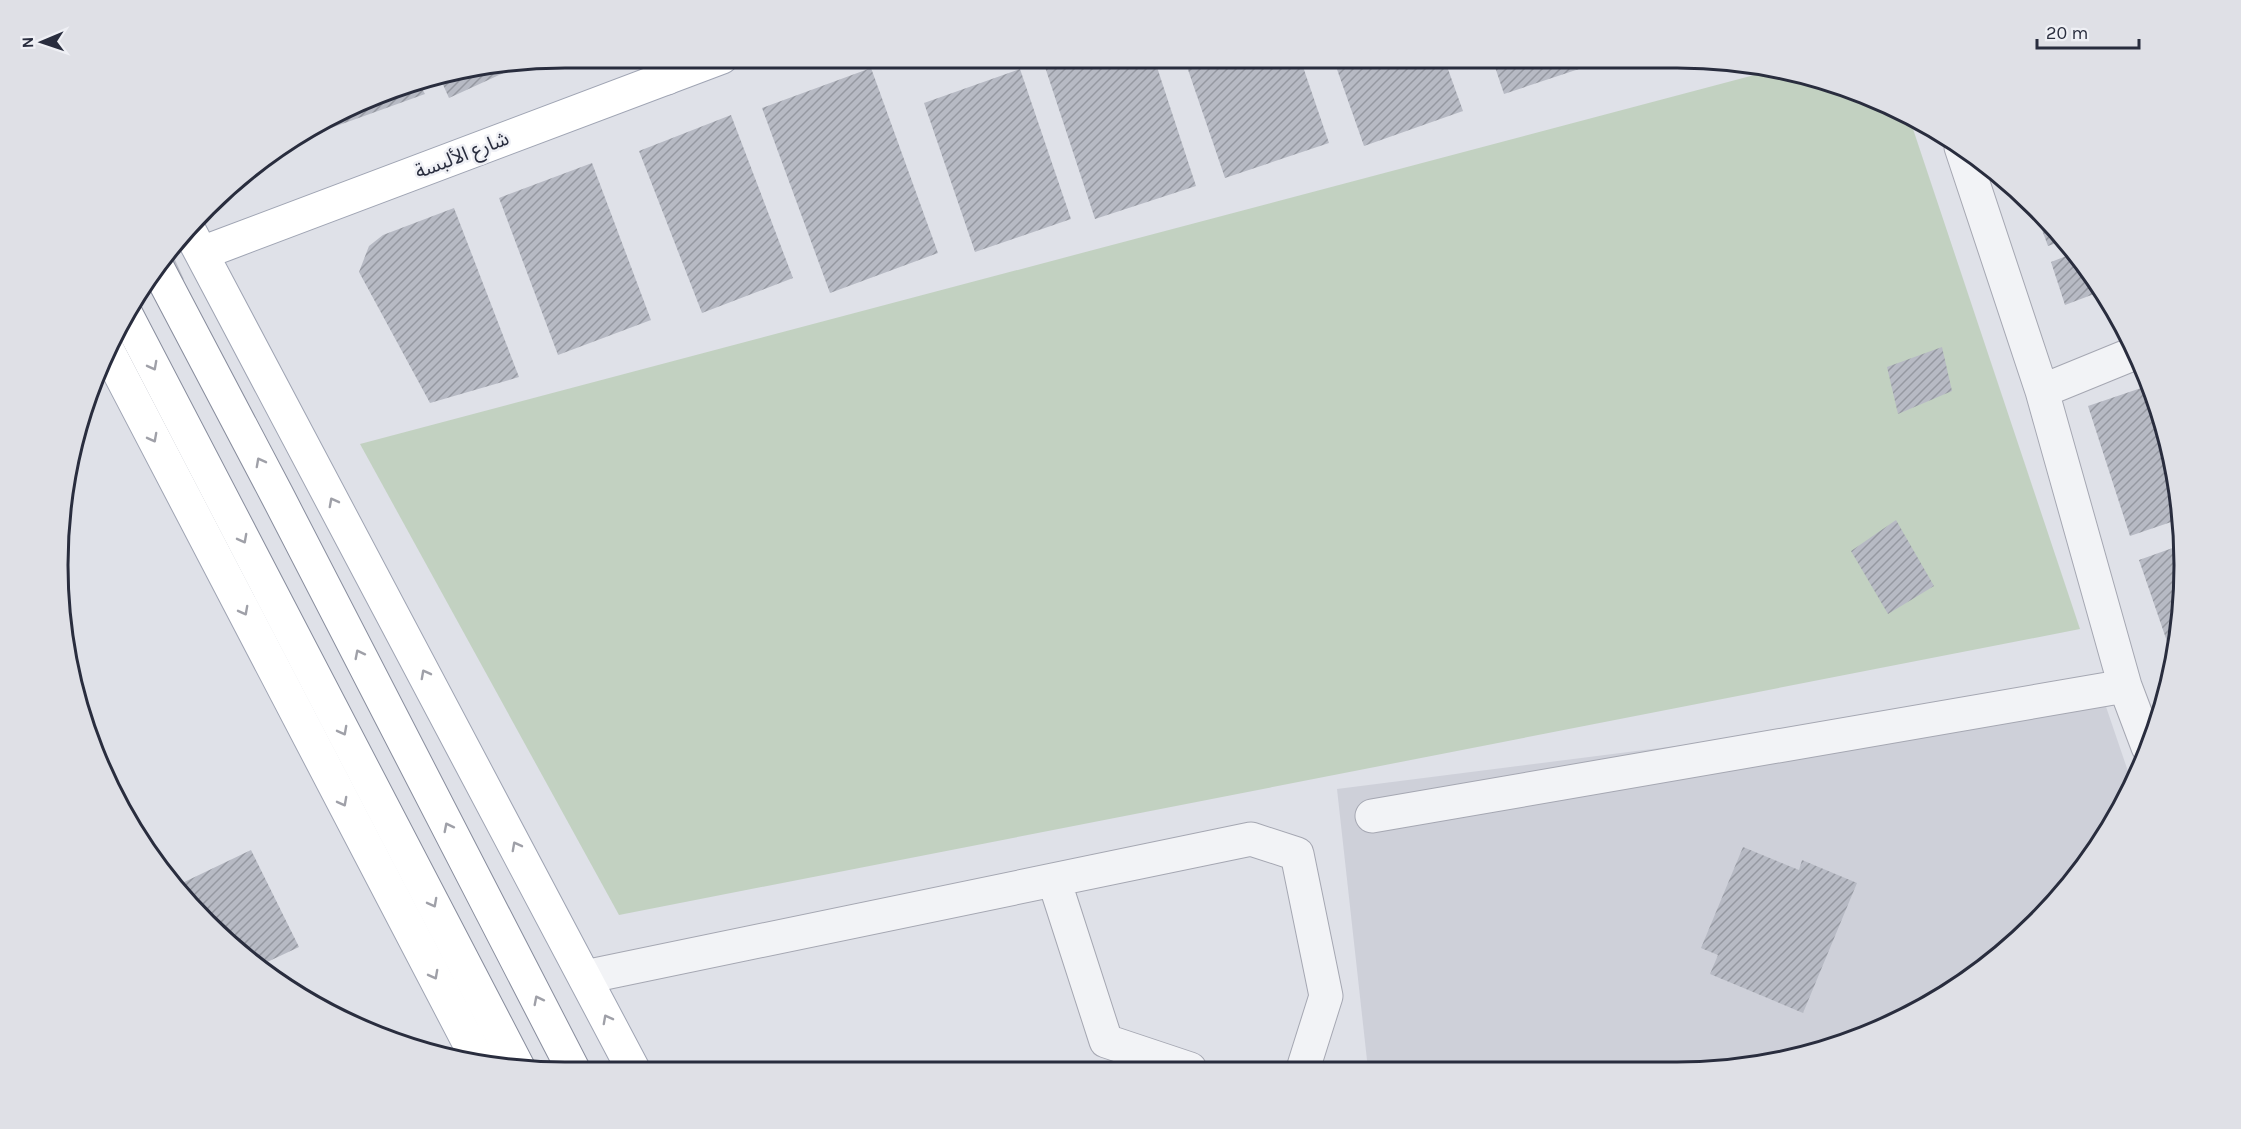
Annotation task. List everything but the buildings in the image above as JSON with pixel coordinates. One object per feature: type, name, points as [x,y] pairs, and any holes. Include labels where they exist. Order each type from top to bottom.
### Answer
[{"type":"main road","name":"شارع الألبسة","points":[[196,243],[662,68]]},
{"type":"main road","points":[[196,243],[629,1062]]},
{"type":"main road","points":[[161,274],[569,1062]]},
{"type":"main road","points":[[131,323],[513,1058]]},
{"type":"main road","points":[[112,359],[474,1053]]},
{"type":"street","points":[[1973,166],[2042,391],[2126,686],[2144,732]]},
{"type":"street","points":[[2042,391],[2128,357]]},
{"type":"street","points":[[1372,816],[2126,686]]},
{"type":"street","points":[[585,977],[1251,840],[1297,854],[1326,996],[1305,1062]]},
{"type":"street","points":[[1054,880],[1106,1041],[1169,1062]]},
{"type":"shaded area","points":[[2101,692],[2128,771],[2090,841],[2050,892],[2004,938],[1953,978],[1867,1024],[1805,1045],[1741,1057],[1676,1062],[1367,1062],[1337,789]]},
{"type":"green space","points":[[1757,74],[1805,84],[1836,94],[1867,105],[1913,128],[2080,629],[619,915],[360,444]]},
{"type":"tunnel","points":[[164,270],[202,253]]}]
